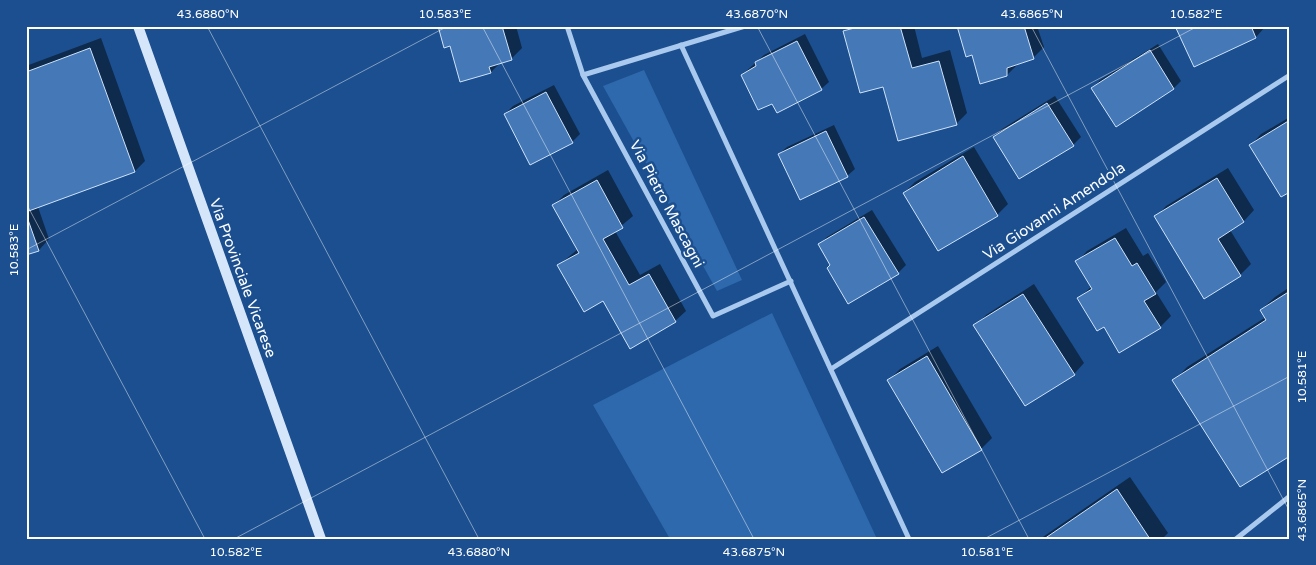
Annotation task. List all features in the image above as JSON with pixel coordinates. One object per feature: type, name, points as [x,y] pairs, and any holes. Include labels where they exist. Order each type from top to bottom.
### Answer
[{"type":"main road","name":"Via Provinciale Vicarese","points":[[138,26],[321,539]]},
{"type":"street","name":"Via Pietro Mascagni","points":[[566,26],[583,75],[713,316],[791,281]]},
{"type":"street","points":[[583,75],[745,26]]},
{"type":"street","points":[[681,45],[909,539]]},
{"type":"street","name":"Via Giovanni Amendola","points":[[832,369],[1290,75]]},
{"type":"street","points":[[1236,539],[1290,496]]},
{"type":"shaded area","points":[[644,70],[742,280],[717,291],[603,86]]},
{"type":"shaded area","points":[[772,313],[877,539],[670,539],[593,405]]},
{"type":"building","points":[[438,26],[502,26],[512,60],[489,67],[491,73],[460,82],[450,46],[444,48]]},
{"type":"building","points":[[862,26],[900,26],[912,68],[939,61],[957,125],[898,141],[883,87],[860,93],[843,31]]},
{"type":"building","points":[[957,26],[1024,26],[1034,59],[1007,68],[1007,76],[980,84],[972,55],[966,57]]},
{"type":"building","points":[[1175,26],[1251,26],[1256,38],[1194,67]]},
{"type":"building","points":[[797,41],[822,90],[777,113],[772,104],[758,110],[741,75],[756,66],[755,62]]},
{"type":"building","points":[[90,48],[135,172],[26,212],[26,72]]},
{"type":"building","points":[[1150,50],[1174,89],[1116,127],[1091,88]]},
{"type":"building","points":[[546,92],[573,143],[530,165],[504,114]]},
{"type":"building","points":[[1047,103],[1074,146],[1019,179],[993,137]]},
{"type":"building","points":[[1290,120],[1290,192],[1281,197],[1249,145]]},
{"type":"building","points":[[826,131],[848,177],[800,200],[778,154]]},
{"type":"building","points":[[963,156],[998,216],[938,251],[903,193]]},
{"type":"building","points":[[1217,178],[1244,222],[1218,239],[1241,276],[1204,299],[1154,216]]},
{"type":"building","points":[[597,180],[623,228],[603,239],[629,285],[649,274],[676,322],[630,349],[603,301],[584,312],[557,265],[579,253],[552,205]]},
{"type":"building","points":[[26,214],[39,251],[26,255]]},
{"type":"building","points":[[864,217],[899,274],[848,304],[827,268],[830,265],[818,244]]},
{"type":"building","points":[[1115,238],[1132,266],[1137,263],[1156,294],[1144,301],[1161,328],[1119,353],[1104,327],[1097,331],[1077,298],[1092,289],[1075,261]]},
{"type":"building","points":[[1290,291],[1290,456],[1240,487],[1172,380],[1266,320],[1260,310]]},
{"type":"building","points":[[1023,294],[1075,375],[1025,406],[973,325]]},
{"type":"building","points":[[927,356],[982,450],[942,473],[887,380]]},
{"type":"building","points":[[1117,489],[1150,539],[1044,539]]}]
